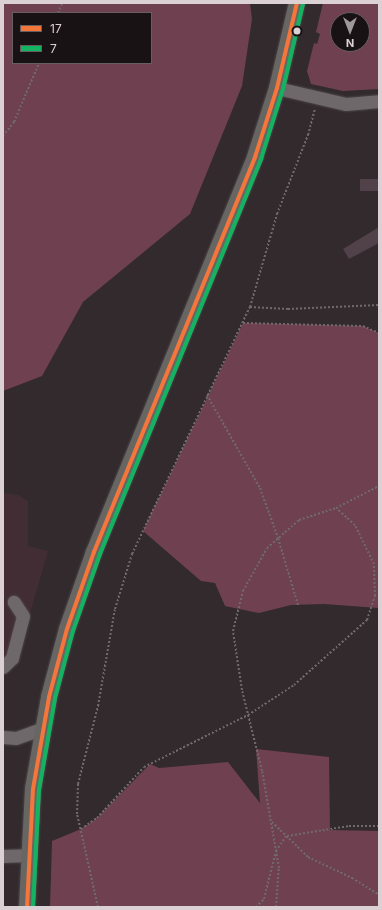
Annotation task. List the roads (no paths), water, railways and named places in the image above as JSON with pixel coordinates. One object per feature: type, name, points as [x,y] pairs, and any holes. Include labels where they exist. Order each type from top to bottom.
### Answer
[{"type":"main road","points":[[27,907],[28,855],[33,789],[43,728],[56,666],[76,597],[245,183],[277,88],[297,3]]},
{"type":"street","points":[[277,88],[318,99],[346,104],[379,101]]},
{"type":"street","points":[[3,667],[12,658],[23,616],[14,602]]},
{"type":"street","points":[[3,737],[16,738],[43,728]]},
{"type":"street","points":[[3,856],[28,855]]}]
